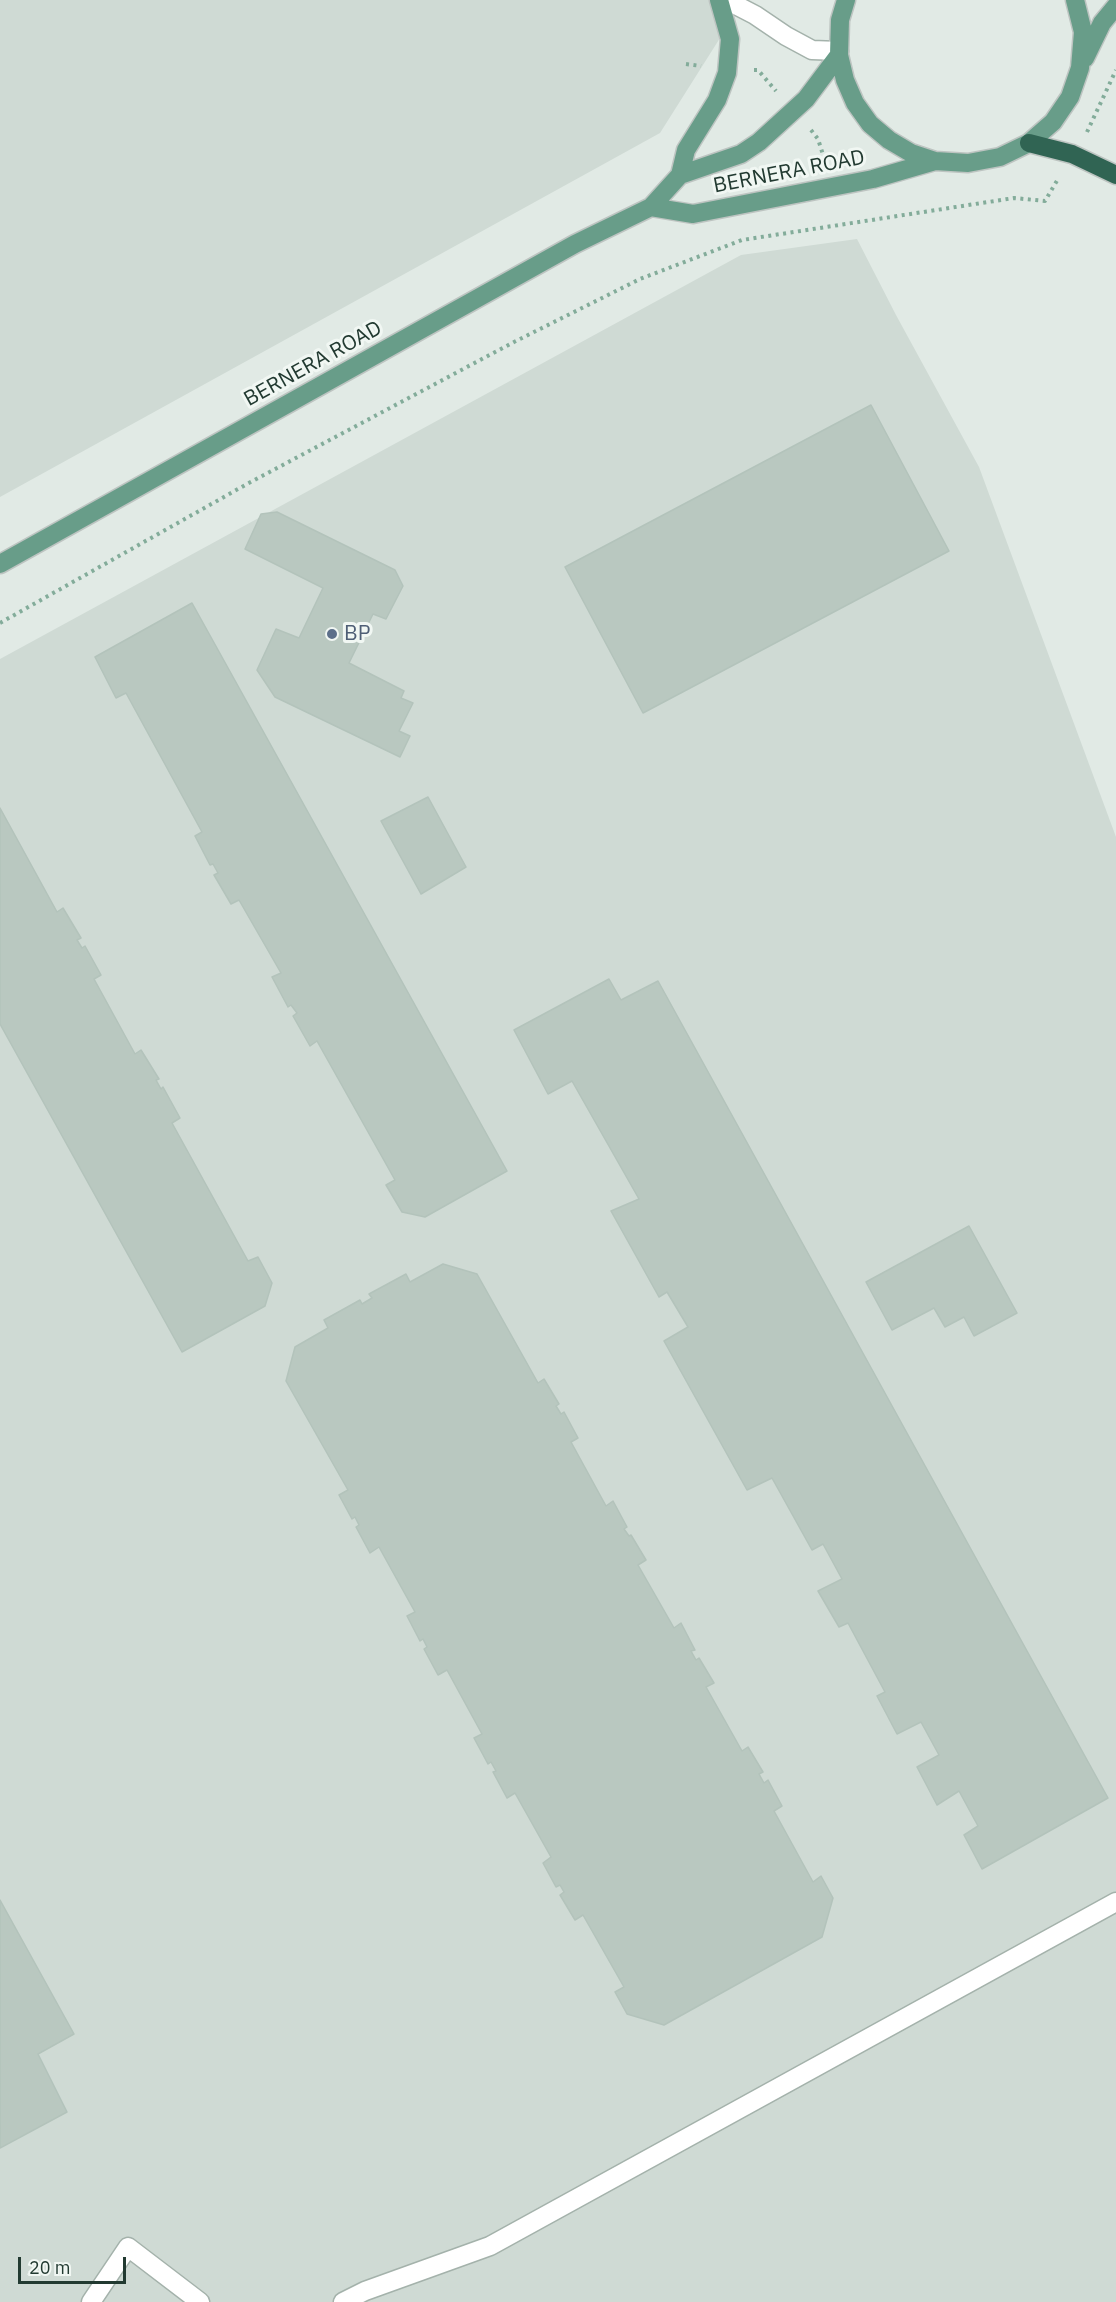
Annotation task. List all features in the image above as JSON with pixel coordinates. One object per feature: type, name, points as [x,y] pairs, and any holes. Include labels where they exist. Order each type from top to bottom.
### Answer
[{"type":"highway","points":[[1029,143],[1072,154],[1116,175]]},
{"type":"main road","points":[[680,175],[686,150],[717,100],[728,73],[730,39],[719,0]]},
{"type":"main road","points":[[846,0],[840,20],[839,53],[845,80],[855,103],[870,124],[911,153],[935,161],[968,164],[1000,157],[1029,143],[1053,122],[1070,97],[1080,68],[1102,23],[1116,6]]},
{"type":"main road","points":[[1075,0],[1083,32],[1080,68]]},
{"type":"main road","name":"BERNERA ROAD","points":[[0,564],[575,244],[651,207],[680,175],[741,154],[759,142],[806,99],[839,53]]},
{"type":"main road","name":"BERNERA ROAD","points":[[651,207],[693,214],[873,179],[935,161]]},
{"type":"street","points":[[726,0],[812,50],[839,53]]},
{"type":"street","points":[[344,2302],[365,2290],[489,2246],[1116,1902]]},
{"type":"street","points":[[91,2302],[128,2247],[200,2302]]},
{"type":"path","points":[[1090,127],[1116,70]]},
{"type":"path","points":[[0,623],[247,484],[514,342],[640,279],[742,240],[1014,198],[1045,201]]},
{"type":"shaded area","points":[[0,0],[744,0],[660,133],[0,497]]},
{"type":"shaded area","points":[[857,239],[979,467],[1116,837],[1116,2302],[0,2302],[0,659],[741,255]]},
{"type":"building","points":[[871,405],[949,551],[643,713],[565,567]]},
{"type":"building","name":"BP","points":[[277,512],[395,570],[403,586],[386,619],[373,614],[349,663],[404,691],[401,698],[413,703],[399,731],[410,736],[400,757],[275,697],[257,670],[276,629],[299,638],[323,588],[245,549],[261,514]]},
{"type":"building","points":[[192,603],[507,1171],[425,1217],[402,1212],[386,1185],[395,1180],[317,1041],[310,1046],[293,1016],[297,1013],[291,1005],[288,1007],[272,977],[281,973],[239,900],[231,904],[214,875],[218,873],[213,864],[210,865],[195,836],[202,832],[126,693],[116,698],[95,657]]},
{"type":"building","points":[[428,797],[466,867],[421,894],[381,821]]},
{"type":"building","points":[[0,808],[57,912],[63,908],[81,938],[77,940],[82,948],[85,946],[101,975],[94,979],[135,1054],[141,1050],[159,1079],[156,1080],[161,1089],[163,1087],[180,1118],[172,1123],[248,1261],[258,1257],[272,1283],[265,1306],[182,1352],[0,1024]]},
{"type":"building","points":[[609,979],[621,1000],[658,981],[1108,1798],[982,1869],[964,1835],[978,1826],[959,1791],[937,1805],[917,1767],[939,1755],[921,1722],[897,1734],[877,1696],[885,1692],[848,1623],[839,1627],[818,1591],[842,1579],[823,1544],[812,1550],[772,1478],[747,1490],[664,1341],[688,1327],[667,1292],[659,1297],[611,1211],[639,1199],[572,1081],[548,1094],[514,1030]]},
{"type":"building","points":[[969,1226],[1017,1313],[974,1336],[964,1317],[945,1327],[934,1308],[892,1330],[866,1282]]},
{"type":"building","points":[[443,1264],[477,1274],[538,1383],[544,1379],[559,1404],[556,1406],[561,1414],[564,1412],[578,1438],[571,1442],[606,1506],[613,1501],[627,1527],[624,1529],[629,1536],[631,1535],[646,1560],[638,1565],[674,1628],[681,1623],[695,1650],[691,1651],[696,1660],[699,1658],[714,1683],[706,1687],[742,1751],[748,1747],[763,1772],[759,1774],[764,1783],[768,1780],[782,1806],[774,1811],[813,1882],[821,1876],[833,1898],[822,1937],[664,2025],[627,2014],[615,1992],[624,1987],[583,1915],[575,1920],[560,1895],[564,1892],[560,1885],[556,1887],[543,1863],[551,1857],[515,1793],[507,1798],[493,1772],[496,1771],[491,1762],[488,1764],[474,1738],[482,1734],[447,1670],[438,1675],[424,1649],[427,1647],[423,1639],[420,1641],[407,1616],[415,1612],[379,1547],[370,1553],[356,1527],[359,1525],[355,1517],[352,1519],[339,1495],[348,1490],[286,1381],[295,1347],[328,1328],[324,1320],[360,1300],[362,1304],[372,1298],[369,1294],[406,1274],[410,1282]]},
{"type":"building","points":[[0,1900],[74,2034],[38,2054],[67,2112],[0,2148]]},
{"type":"place","name":"BP","points":[[332,634]]}]
